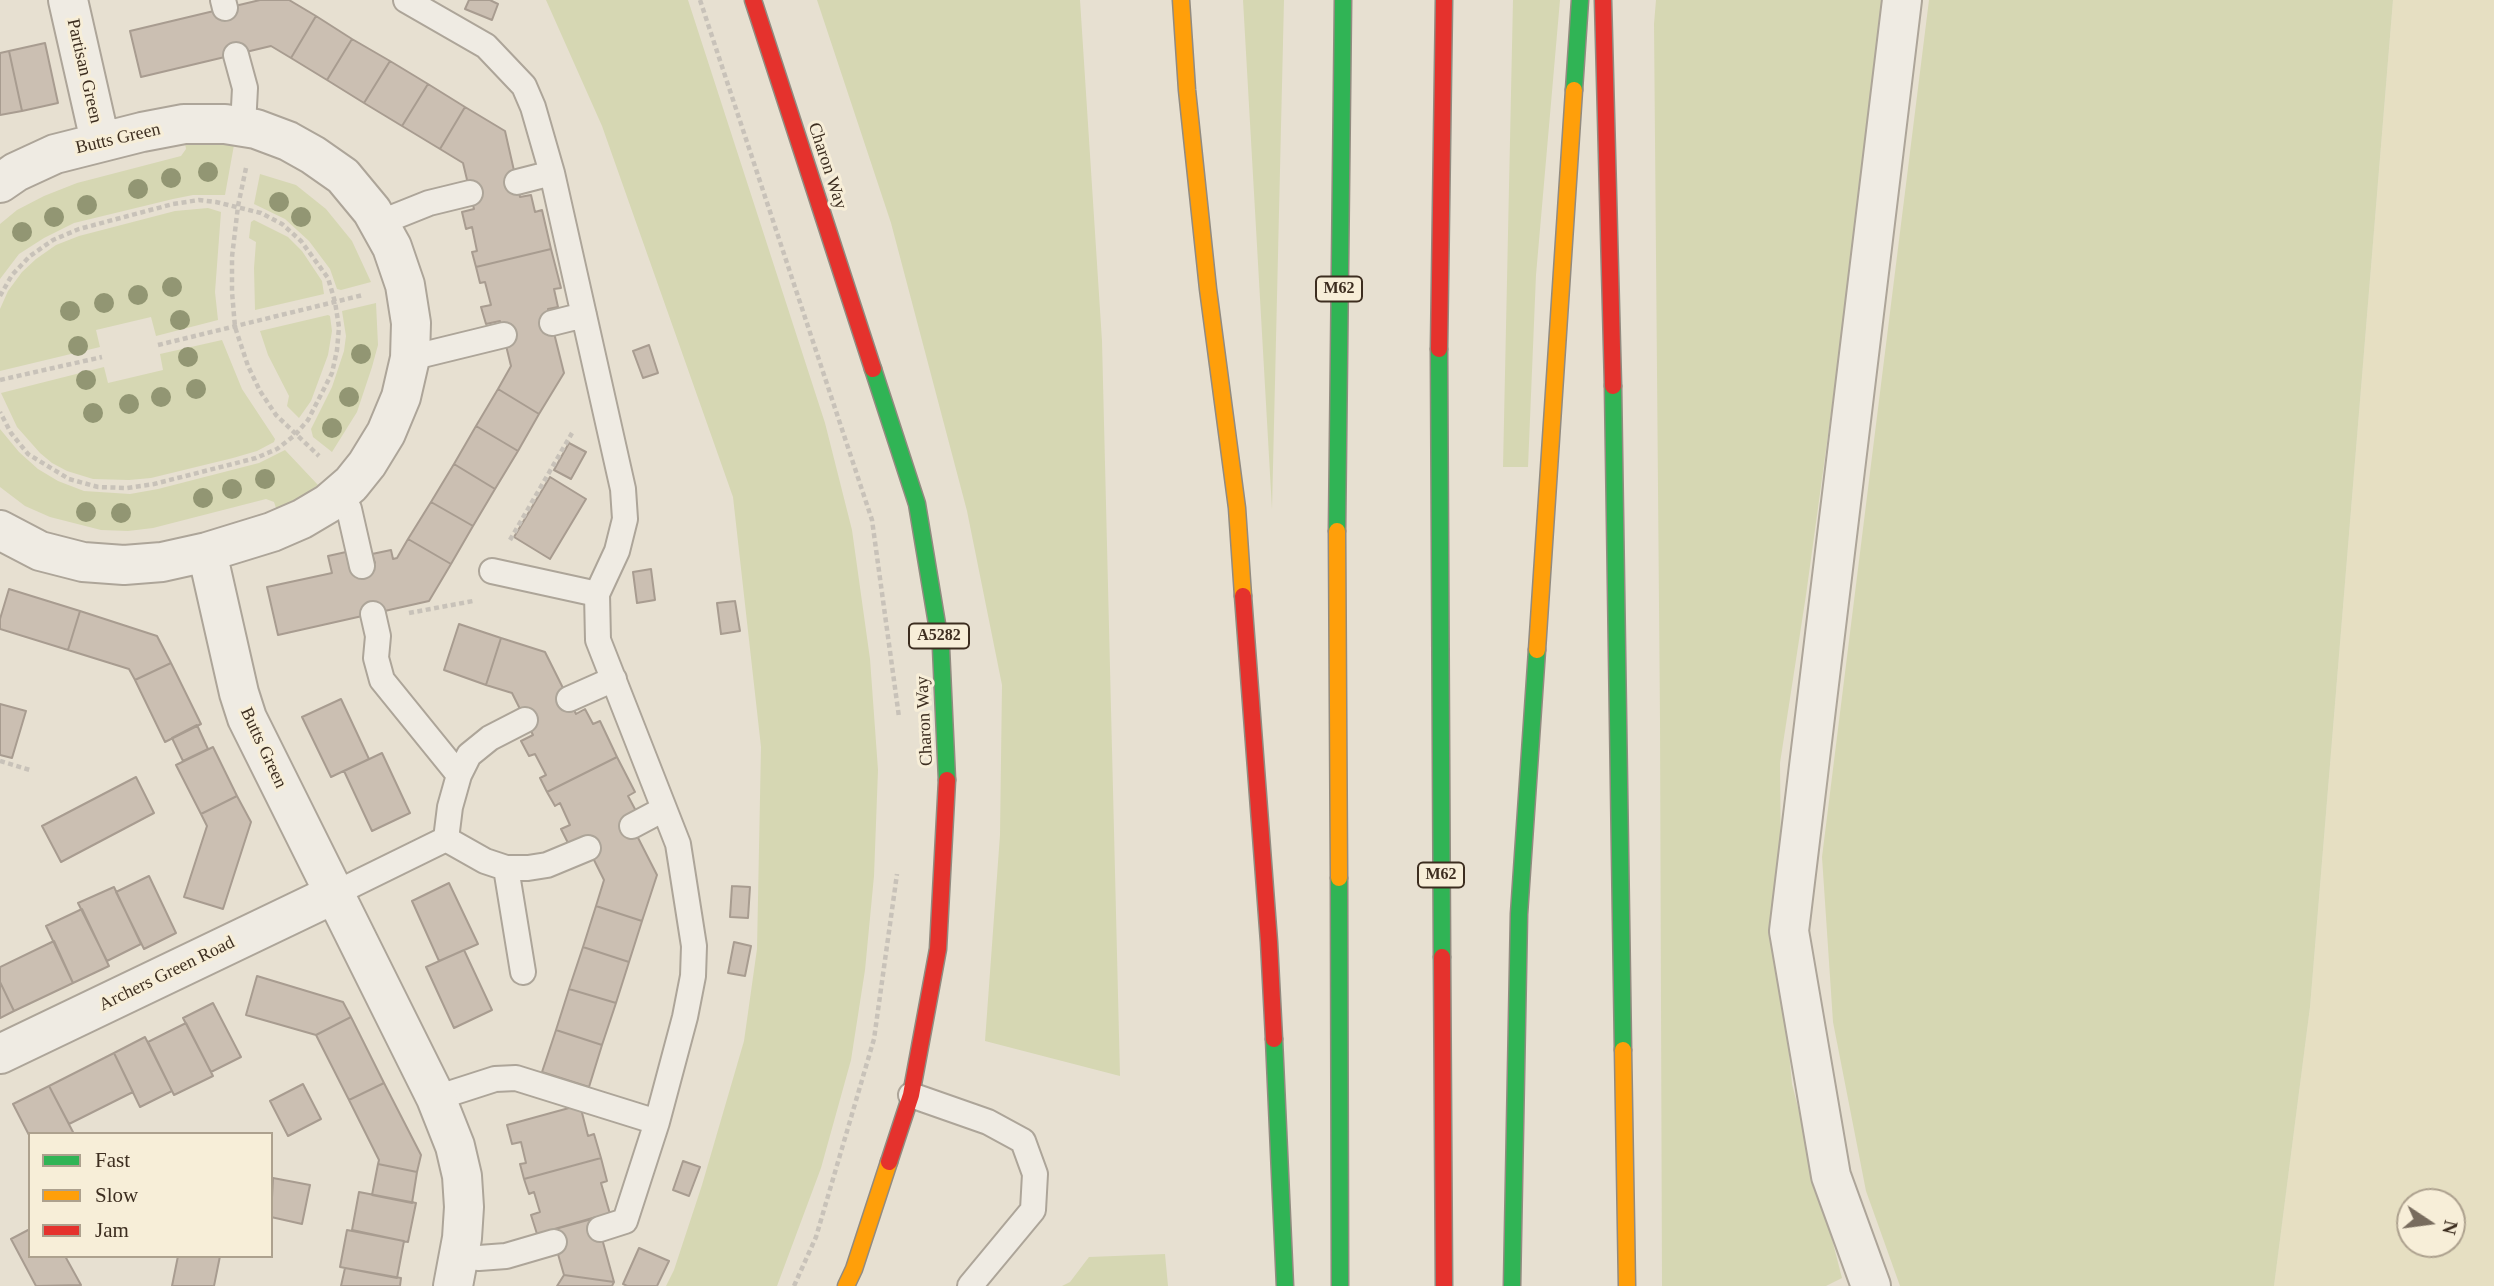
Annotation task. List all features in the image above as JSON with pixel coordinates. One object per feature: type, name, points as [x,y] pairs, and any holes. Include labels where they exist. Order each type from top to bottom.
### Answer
[{"type":"main road","name":"Charon Way","points":[[753,0],[917,504],[941,648],[948,796],[938,949],[911,1095],[846,1286]]},
{"type":"main road","points":[[1181,0],[1186,90],[1205,263],[1237,508],[1269,942],[1285,1286]]},
{"type":"main road","name":"M62","points":[[1340,1286],[1337,452],[1343,0]]},
{"type":"main road","name":"M62","points":[[1444,0],[1438,425],[1444,1286]]},
{"type":"main road","points":[[1512,1286],[1519,914],[1580,0]]},
{"type":"main road","points":[[1604,0],[1614,396],[1626,1286]]},
{"type":"street","name":"Partisan Green","points":[[68,0],[100,141]]},
{"type":"street","points":[[1871,1286],[1831,1175],[1788,931],[1902,0]]},
{"type":"street","name":"Butts Green","points":[[0,183],[16,172],[55,154],[100,141],[184,124],[249,127],[288,141],[313,155],[343,176],[372,211],[392,247],[405,285],[411,323],[410,358],[401,397],[386,433],[367,464],[345,489],[302,519],[281,529],[207,552],[162,562],[124,565],[83,562],[40,551],[0,530]]},
{"type":"street","name":"Butts Green","points":[[207,552],[247,718],[436,1098],[455,1146],[462,1176],[464,1207],[457,1271]]},
{"type":"street","name":"Archers Green Road","points":[[0,1054],[334,894]]},
{"type":"lane","points":[[406,0],[485,46],[524,86],[534,107],[552,173],[623,489],[625,519],[617,551],[597,594],[598,640],[678,844],[694,946],[693,976],[685,1017],[657,1122],[625,1221],[600,1229]]},
{"type":"lane","points":[[236,55],[249,127]]},
{"type":"lane","points":[[517,182],[552,173]]},
{"type":"lane","points":[[379,223],[429,203],[470,192]]},
{"type":"lane","points":[[552,323],[584,315]]},
{"type":"lane","points":[[410,358],[504,335]]},
{"type":"lane","points":[[345,489],[362,566]]},
{"type":"lane","points":[[492,570],[597,594]]},
{"type":"lane","points":[[373,617],[378,636],[376,658],[382,680],[459,775]]},
{"type":"lane","points":[[569,699],[614,679]]},
{"type":"lane","points":[[446,839],[450,807],[459,775],[469,755],[490,738],[525,720]]},
{"type":"lane","points":[[632,826],[664,809]]},
{"type":"lane","points":[[334,894],[446,839]]},
{"type":"lane","points":[[446,839],[485,861],[506,868],[547,865],[589,848]]},
{"type":"lane","points":[[506,868],[523,972]]},
{"type":"lane","points":[[436,1098],[495,1079],[516,1078],[657,1122]]},
{"type":"lane","points":[[911,1095],[988,1122],[1023,1141],[1035,1174],[1033,1210],[970,1286]]},
{"type":"lane","name":"Butts Green","points":[[457,1271],[479,1258],[506,1255],[554,1241]]},
{"type":"path","points":[[700,0],[872,520],[900,724]]},
{"type":"path","points":[[249,127],[232,257],[235,327],[248,366],[276,415],[345,489]]},
{"type":"path","points":[[0,296],[12,275],[30,256],[53,240],[79,229],[173,204],[199,201],[238,206],[261,213],[282,224],[301,241],[328,278],[339,327],[332,373],[308,420],[295,435],[277,449],[256,458],[154,484],[127,488],[98,487],[69,479],[28,454],[11,433],[0,412]]},
{"type":"path","points":[[158,345],[405,285]]},
{"type":"path","points":[[0,380],[102,357]]},
{"type":"path","points":[[373,617],[475,600],[600,386]]},
{"type":"path","points":[[0,761],[30,770]]},
{"type":"path","points":[[794,1286],[816,1237],[874,1039],[899,861]]},
{"type":"shaded area","points":[[2393,0],[2494,0],[2494,1286],[2274,1286],[2310,1007]]},
{"type":"green space","points":[[546,0],[688,0],[825,423],[852,530],[870,659],[878,770],[874,876],[865,970],[851,1060],[821,1168],[777,1286],[666,1286],[674,1270],[702,1185],[744,1041],[757,949],[761,747],[733,497],[602,126]]},
{"type":"green space","points":[[817,0],[1080,0],[1102,341],[1120,1076],[985,1041],[1000,835],[1002,685],[967,511],[891,223]]},
{"type":"green space","points":[[1243,0],[1284,0],[1272,509]]},
{"type":"green space","points":[[1513,0],[1560,0],[1536,275],[1528,467],[1503,467]]},
{"type":"green space","points":[[1656,0],[1888,0],[1806,595],[1780,763],[1782,979],[1792,1084],[1842,1278],[1826,1286],[1662,1286],[1654,24]]},
{"type":"green space","points":[[1929,0],[2393,0],[2310,1007],[2274,1286],[1900,1286],[1866,1191],[1833,1022],[1822,857]]},
{"type":"green space","points":[[185,143],[234,145],[225,195],[193,195],[74,223],[19,254],[0,279],[0,224],[17,210],[77,183],[181,156],[186,149]]},
{"type":"green space","points":[[260,174],[296,185],[326,209],[352,241],[371,282],[337,289],[330,269],[309,241],[285,219],[254,204]]},
{"type":"green space","points":[[208,208],[221,212],[215,292],[218,320],[156,336],[151,317],[96,330],[100,347],[0,371],[0,309],[8,291],[36,259],[56,245],[79,236],[175,211]]},
{"type":"green space","points":[[254,220],[288,237],[302,251],[322,281],[324,294],[255,310],[256,242],[249,238],[251,222]]},
{"type":"green space","points":[[376,303],[378,345],[372,367],[357,412],[332,452],[313,437],[311,429],[332,387],[344,351],[346,336],[342,311]]},
{"type":"green space","points":[[328,315],[332,331],[328,355],[311,401],[299,418],[287,406],[289,396],[268,355],[260,331]]},
{"type":"green space","points":[[222,340],[242,389],[275,439],[274,442],[257,451],[151,478],[93,479],[52,463],[17,427],[1,393],[104,367],[108,383],[163,370],[160,354]]},
{"type":"green space","points":[[0,429],[38,469],[58,481],[84,491],[130,494],[158,489],[259,463],[285,450],[318,485],[294,502],[276,508],[274,502],[266,499],[153,528],[101,530],[50,517],[25,506],[0,487]]},
{"type":"green space","points":[[1165,1254],[1168,1286],[1062,1286],[1070,1282],[1089,1257]]},
{"type":"building","points":[[260,0],[289,0],[316,16],[291,58],[271,46],[141,77],[130,31]]},
{"type":"building","points":[[469,0],[490,0],[498,4],[492,20],[465,9]]},
{"type":"building","points":[[316,16],[352,39],[327,80],[291,58]]},
{"type":"building","points":[[352,39],[390,61],[364,103],[327,80]]},
{"type":"building","points":[[45,43],[58,103],[22,111],[9,51]]},
{"type":"building","points":[[9,51],[22,111],[0,115],[0,53]]},
{"type":"building","points":[[390,61],[428,84],[402,126],[364,103]]},
{"type":"building","points":[[428,84],[465,107],[440,149],[402,126]]},
{"type":"building","points":[[465,107],[505,131],[520,197],[531,195],[535,212],[542,210],[551,249],[476,267],[472,252],[477,251],[472,227],[466,229],[462,212],[474,209],[463,163],[440,149]]},
{"type":"building","points":[[551,249],[561,288],[554,289],[558,307],[548,309],[564,373],[539,414],[498,389],[511,366],[500,321],[486,324],[481,307],[491,305],[485,282],[480,283],[476,267]]},
{"type":"building","points":[[649,345],[658,373],[643,378],[633,351]]},
{"type":"building","points":[[498,389],[539,414],[518,451],[476,426]]},
{"type":"building","points":[[476,426],[518,451],[495,489],[454,464]]},
{"type":"building","points":[[569,443],[586,452],[571,479],[554,470]]},
{"type":"building","points":[[454,464],[495,489],[473,526],[431,502]]},
{"type":"building","points":[[550,477],[586,499],[550,559],[514,537]]},
{"type":"building","points":[[431,502],[473,526],[451,564],[408,539]]},
{"type":"building","points":[[408,539],[451,564],[429,601],[278,635],[267,587],[332,573],[328,556],[346,552],[350,569],[375,563],[372,554],[391,550],[393,559],[397,558]]},
{"type":"building","points":[[651,569],[655,600],[637,603],[633,572]]},
{"type":"building","points":[[9,589],[80,611],[68,650],[0,629],[0,619]]},
{"type":"building","points":[[735,601],[740,631],[721,634],[717,603]]},
{"type":"building","points":[[80,611],[157,636],[171,663],[135,680],[129,669],[68,650]]},
{"type":"building","points":[[459,624],[501,638],[486,685],[444,670]]},
{"type":"building","points":[[501,638],[545,652],[576,714],[585,709],[593,724],[600,721],[617,757],[547,792],[540,778],[546,775],[535,754],[529,756],[521,741],[533,735],[512,693],[486,685]]},
{"type":"building","points":[[171,663],[201,724],[165,742],[135,680]]},
{"type":"building","points":[[341,699],[369,759],[331,777],[302,717]]},
{"type":"building","points":[[0,704],[26,711],[12,758],[0,755]]},
{"type":"building","points":[[197,725],[208,749],[183,761],[172,738]]},
{"type":"building","points":[[213,747],[237,796],[201,814],[176,765]]},
{"type":"building","points":[[382,753],[410,813],[372,831],[344,771]]},
{"type":"building","points":[[617,757],[635,792],[628,796],[636,811],[632,826],[657,875],[642,921],[596,906],[604,880],[583,838],[569,845],[561,829],[570,825],[560,803],[555,806],[547,792]]},
{"type":"building","points":[[136,777],[154,813],[61,862],[42,826]]},
{"type":"building","points":[[237,796],[251,822],[223,909],[184,897],[207,826],[201,814]]},
{"type":"building","points":[[149,876],[176,933],[144,949],[116,892]]},
{"type":"building","points":[[449,883],[478,944],[439,961],[412,901]]},
{"type":"building","points":[[732,886],[750,887],[748,918],[730,917]]},
{"type":"building","points":[[114,887],[141,944],[107,961],[78,903]]},
{"type":"building","points":[[596,906],[642,921],[629,962],[583,947]]},
{"type":"building","points":[[82,909],[109,966],[73,983],[46,926]]},
{"type":"building","points":[[54,941],[73,983],[14,1011],[0,982],[0,967]]},
{"type":"building","points":[[734,942],[751,946],[745,976],[728,973]]},
{"type":"building","points":[[583,947],[629,962],[616,1003],[569,989]]},
{"type":"building","points":[[464,950],[492,1010],[454,1028],[426,967]]},
{"type":"building","points":[[257,976],[343,1002],[351,1017],[316,1035],[246,1015]]},
{"type":"building","points":[[0,982],[14,1011],[0,1018]]},
{"type":"building","points":[[569,989],[616,1003],[602,1045],[556,1030]]},
{"type":"building","points":[[213,1003],[241,1057],[211,1072],[183,1018]]},
{"type":"building","points":[[351,1017],[384,1083],[349,1100],[316,1035]]},
{"type":"building","points":[[186,1023],[213,1076],[174,1095],[148,1042]]},
{"type":"building","points":[[556,1030],[602,1045],[589,1087],[542,1072]]},
{"type":"building","points":[[145,1037],[172,1091],[140,1107],[114,1053]]},
{"type":"building","points":[[114,1053],[133,1092],[69,1124],[49,1086]]},
{"type":"building","points":[[384,1083],[421,1155],[417,1172],[378,1164],[379,1160],[349,1100]]},
{"type":"building","points":[[303,1084],[321,1119],[288,1136],[270,1101]]},
{"type":"building","points":[[49,1086],[73,1132],[28,1133],[13,1104]]},
{"type":"building","points":[[580,1105],[588,1136],[594,1134],[601,1158],[524,1179],[520,1164],[526,1163],[521,1142],[512,1144],[507,1125]]},
{"type":"building","points":[[601,1158],[607,1181],[601,1183],[610,1214],[537,1234],[531,1215],[540,1212],[534,1192],[529,1194],[524,1179]]},
{"type":"building","points":[[683,1161],[700,1167],[689,1196],[673,1190]]},
{"type":"building","points":[[378,1164],[417,1172],[412,1203],[372,1195]]},
{"type":"building","points":[[273,1178],[310,1185],[302,1224],[273,1217]]},
{"type":"building","points":[[359,1192],[416,1203],[408,1242],[352,1230]]},
{"type":"building","points":[[596,1217],[614,1282],[564,1275],[551,1230]]},
{"type":"building","points":[[28,1230],[28,1258],[66,1258],[81,1285],[36,1286],[11,1239]]},
{"type":"building","points":[[347,1230],[404,1241],[397,1278],[340,1267]]},
{"type":"building","points":[[639,1248],[669,1261],[657,1286],[623,1284]]},
{"type":"building","points":[[178,1258],[220,1258],[214,1286],[172,1286]]},
{"type":"building","points":[[345,1268],[401,1278],[400,1286],[341,1286]]},
{"type":"building","points":[[564,1275],[614,1282],[612,1286],[557,1286]]},
{"type":"traffic: fast","points":[[1337,531],[1343,0]]},
{"type":"traffic: fast","points":[[1574,90],[1580,0]]},
{"type":"traffic: fast","points":[[1439,349],[1442,957]]},
{"type":"traffic: fast","points":[[873,369],[917,504],[941,648],[947,780]]},
{"type":"traffic: fast","points":[[1613,386],[1623,1050]]},
{"type":"traffic: fast","points":[[1512,1286],[1519,914],[1537,650]]},
{"type":"traffic: fast","points":[[1339,878],[1340,1286]]},
{"type":"traffic: fast","points":[[1274,1039],[1285,1286]]},
{"type":"traffic: slow","points":[[1181,0],[1187,90],[1208,289],[1237,508],[1243,596]]},
{"type":"traffic: slow","points":[[1537,650],[1574,90]]},
{"type":"traffic: slow","points":[[1337,531],[1339,878]]},
{"type":"traffic: slow","points":[[1623,1050],[1627,1286]]},
{"type":"traffic: slow","points":[[846,1286],[889,1162]]},
{"type":"traffic: jam","points":[[753,0],[873,369]]},
{"type":"traffic: jam","points":[[1439,349],[1444,0]]},
{"type":"traffic: jam","points":[[1603,0],[1613,386]]},
{"type":"traffic: jam","points":[[1243,596],[1274,1039]]},
{"type":"traffic: jam","points":[[889,1162],[911,1095],[938,949],[947,780]]},
{"type":"traffic: jam","points":[[1442,957],[1444,1286]]}]
